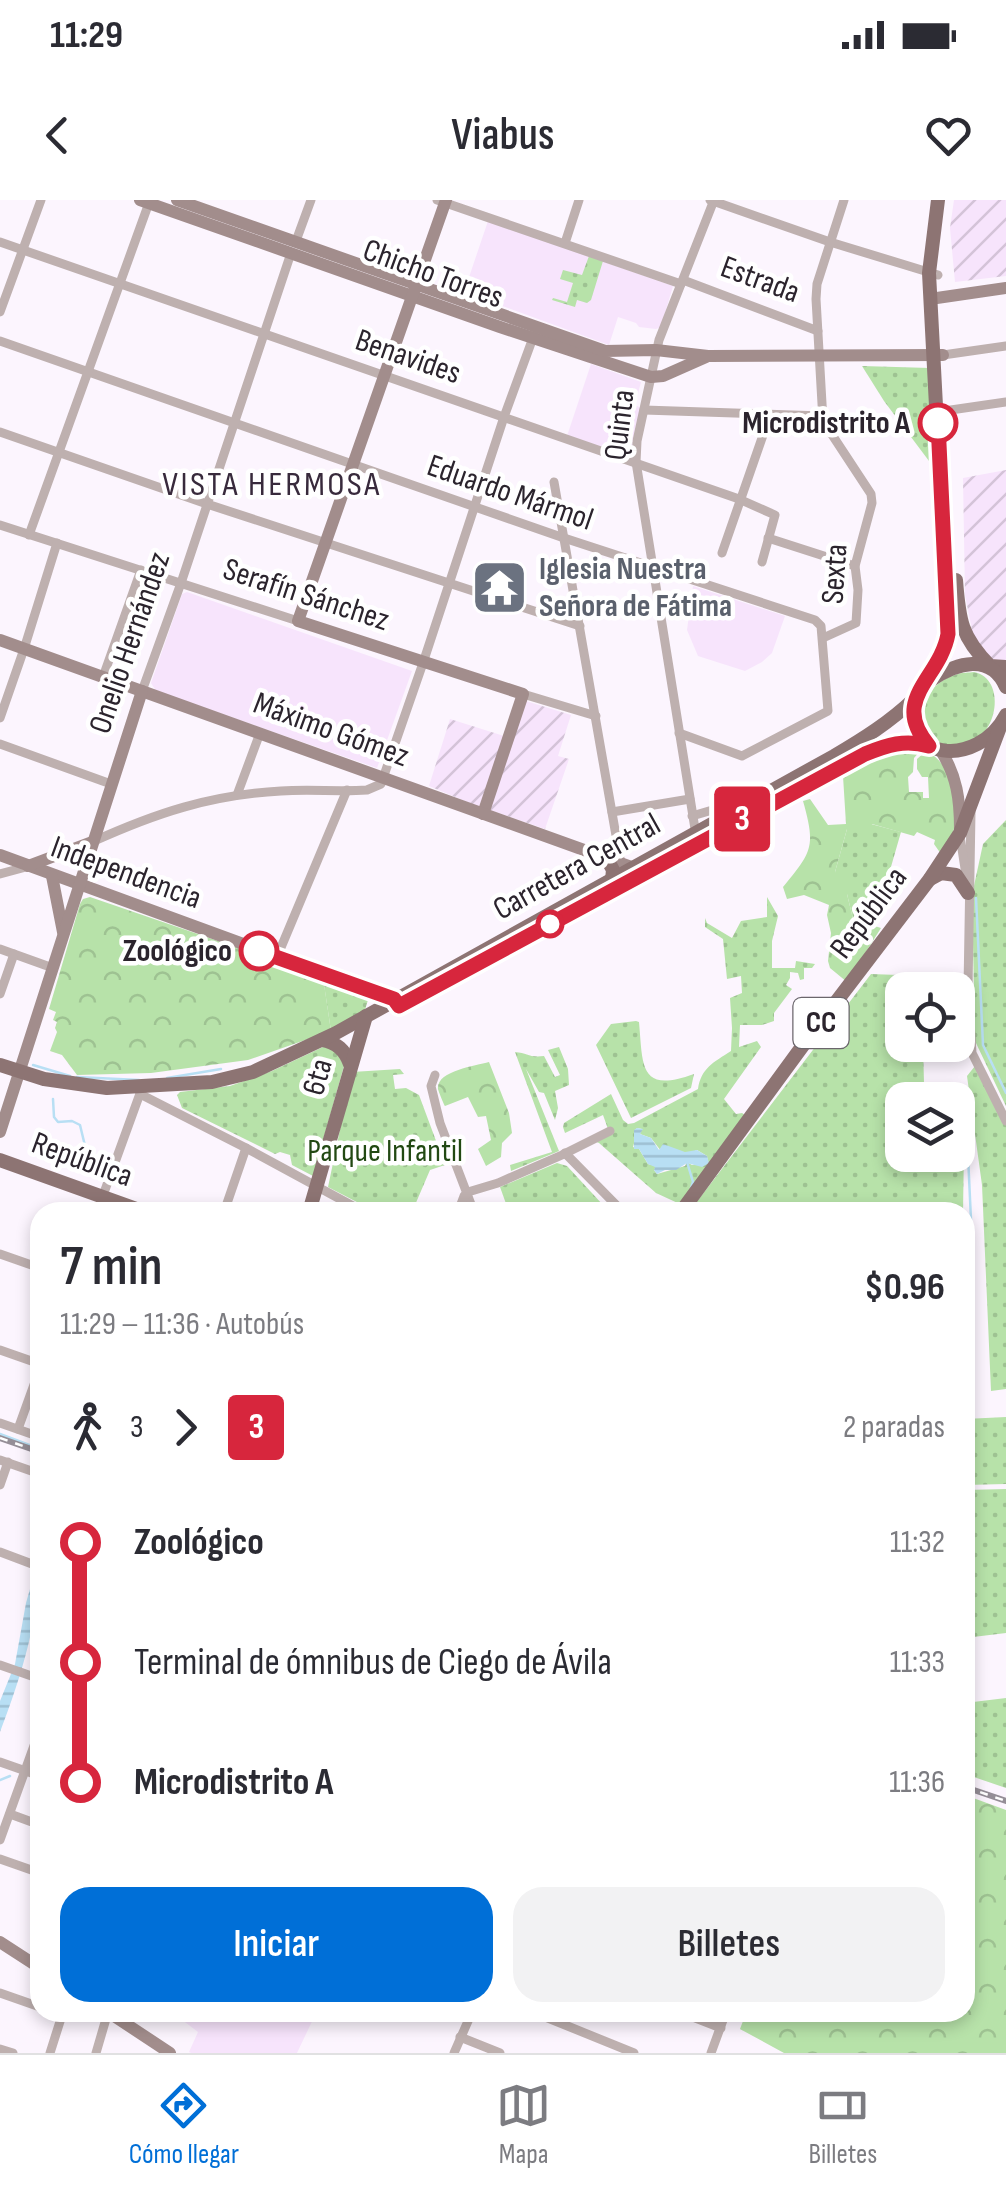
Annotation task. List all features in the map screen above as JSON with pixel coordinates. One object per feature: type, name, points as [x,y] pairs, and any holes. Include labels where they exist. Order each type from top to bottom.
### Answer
[{"type":"main road","points":[[935,748],[918,733],[914,720],[918,693],[946,643],[952,592],[934,274],[938,200]]},
{"type":"main road","points":[[934,274],[946,200]]},
{"type":"main road","points":[[952,592],[968,642],[998,667],[1006,686]]},
{"type":"main road","name":"CC","points":[[918,693],[949,669],[975,664],[998,667]]},
{"type":"main road","name":"Carretera Central","points":[[696,838],[872,733],[900,713],[918,693]]},
{"type":"main road","name":"CC","points":[[935,748],[972,747],[984,742],[1003,720]]},
{"type":"main road","name":"República","points":[[688,1202],[930,880],[971,809],[1003,720]]},
{"type":"main road","name":"Carretera Central","points":[[396,1002],[612,880],[613,870],[696,838],[890,744],[904,742],[935,748]]},
{"type":"main road","name":"Carretera Central","points":[[364,1022],[625,867]]},
{"type":"main road","points":[[930,880],[941,873],[956,875],[968,894]]},
{"type":"main road","name":"CC","points":[[0,1064],[71,1084],[141,1090],[230,1079],[253,1072],[364,1022]]},
{"type":"main road","name":"6ta","points":[[312,1202],[364,1022]]},
{"type":"main road","points":[[322,1040],[342,1048],[350,1064]]},
{"type":"main road","name":"República","points":[[0,1160],[116,1202]]},
{"type":"street","points":[[0,312],[41,200]]},
{"type":"street","name":"Chicho Torres","points":[[177,200],[294,247]]},
{"type":"street","name":"Onelio Hernández","points":[[0,1132],[110,784],[311,200]]},
{"type":"street","points":[[565,243],[580,200]]},
{"type":"street","points":[[712,200],[934,274]]},
{"type":"street","name":"Quinta","points":[[696,838],[636,462],[656,350],[712,200]]},
{"type":"street","name":"Sexta","points":[[679,733],[742,756],[828,711],[823,638],[856,624],[855,566],[872,494],[823,421],[816,284],[844,200]]},
{"type":"street","points":[[29,534],[146,201]]},
{"type":"street","name":"Chicho Torres","points":[[146,201],[294,247],[650,377],[664,376],[708,356]]},
{"type":"street","points":[[298,621],[415,290],[442,201]]},
{"type":"street","name":"Estrada","points":[[442,201],[818,331]]},
{"type":"street","name":"Benavides","points":[[0,242],[739,499],[775,516],[768,538]]},
{"type":"street","points":[[935,298],[1006,288]]},
{"type":"street","points":[[53,876],[71,870],[90,849],[134,824],[198,802],[237,795],[367,790],[377,786],[384,778],[535,333]]},
{"type":"street","name":"Chicho Torres","points":[[535,333],[605,351],[656,350],[708,356],[938,356]]},
{"type":"street","name":"Eduardo Mármol","points":[[0,340],[564,538],[815,620],[822,626],[823,638]]},
{"type":"street","points":[[938,356],[1006,346]]},
{"type":"street","points":[[942,411],[1006,402]]},
{"type":"street","points":[[644,410],[823,416]]},
{"type":"street","points":[[722,553],[770,415]]},
{"type":"street","points":[[0,432],[580,626]]},
{"type":"street","points":[[554,482],[625,867]]},
{"type":"street","name":"Serafín Sánchez","points":[[0,526],[596,716]]},
{"type":"street","points":[[762,562],[768,538],[855,566]]},
{"type":"street","points":[[0,718],[57,543]]},
{"type":"street","points":[[103,677],[142,570]]},
{"type":"street","name":"Máximo Gómez","points":[[0,640],[625,867]]},
{"type":"street","points":[[483,814],[523,694]]},
{"type":"street","points":[[237,795],[260,733]]},
{"type":"street","points":[[0,744],[110,784]]},
{"type":"street","points":[[935,748],[952,769],[958,792],[968,894]]},
{"type":"street","points":[[277,957],[347,790]]},
{"type":"street","points":[[692,816],[761,796]]},
{"type":"street","points":[[612,812],[690,799]]},
{"type":"street","points":[[971,809],[968,988],[972,1053],[1006,1121]]},
{"type":"street","points":[[0,874],[90,849]]},
{"type":"street","points":[[53,876],[56,866],[70,852]]},
{"type":"street","name":"Independencia","points":[[0,856],[362,986],[396,1002]]},
{"type":"street","name":"Onelio Hernández","points":[[53,876],[63,934]]},
{"type":"street","points":[[0,949],[53,968]]},
{"type":"street","points":[[0,994],[14,954]]},
{"type":"street","points":[[362,986],[370,999],[364,1022]]},
{"type":"street","points":[[435,1075],[431,1080],[433,1097],[470,1202]]},
{"type":"street","points":[[100,1202],[141,1090],[344,1202]]},
{"type":"street","points":[[462,1202],[466,1194],[610,1131]]},
{"type":"street","points":[[227,1202],[246,1148]]},
{"type":"street","points":[[565,1153],[613,1202]]},
{"type":"street","points":[[0,1254],[30,1264]]},
{"type":"street","points":[[0,1350],[30,1362]]},
{"type":"street","points":[[18,1429],[30,1395]]},
{"type":"street","points":[[0,1423],[30,1433]]},
{"type":"street","points":[[0,1485],[4,1461],[30,1470]]},
{"type":"street","points":[[0,1552],[30,1564]]},
{"type":"street","points":[[4,1666],[30,1676]]},
{"type":"street","points":[[0,1840],[30,1756]]},
{"type":"street","points":[[0,1762],[30,1772]]},
{"type":"street","points":[[10,1814],[30,1821]]},
{"type":"street","points":[[0,1859],[30,1870]]},
{"type":"street","points":[[0,1942],[30,1962]]},
{"type":"street","points":[[0,1993],[30,2004]]},
{"type":"street","points":[[50,2053],[58,2022]]},
{"type":"street","points":[[96,2053],[105,2022]]},
{"type":"street","points":[[123,2022],[170,2053]]},
{"type":"street","points":[[454,2053],[467,2022]]},
{"type":"street","points":[[558,2022],[634,2053]]},
{"type":"street","points":[[705,2022],[720,2028]]},
{"type":"street","points":[[711,2053],[722,2022]]},
{"type":"street","points":[[460,2038],[500,2053]]},
{"type":"street","points":[[0,2049],[13,2053]]},
{"type":"shaded area","points":[[954,200],[1006,200],[1006,276],[955,282],[950,228]]},
{"type":"shaded area","points":[[488,221],[673,286],[661,327],[639,327],[618,317],[609,345],[464,292]]},
{"type":"shaded area","points":[[591,364],[641,382],[635,405],[641,408],[629,456],[567,436]]},
{"type":"shaded area","points":[[1006,470],[1006,664],[987,658],[973,635],[965,595],[963,478]]},
{"type":"shaded area","points":[[693,586],[785,616],[772,653],[745,671],[698,656],[687,630]]},
{"type":"shaded area","points":[[187,592],[412,671],[377,768],[156,691],[151,683],[182,594]]},
{"type":"shaded area","points":[[526,701],[571,715],[558,756],[569,759],[545,829],[490,810]]},
{"type":"shaded area","points":[[450,719],[504,736],[479,807],[429,786]]},
{"type":"shaded area","points":[[185,2022],[311,2022],[297,2053],[191,2053],[198,2032]]},
{"type":"green space","points":[[589,256],[603,261],[591,300],[577,300],[575,307],[552,300],[567,302],[573,283],[560,279],[563,270],[582,275]]},
{"type":"green space","points":[[862,366],[930,368],[932,465],[884,401]]},
{"type":"green space","points":[[974,672],[991,685],[991,720],[976,740],[961,746],[938,745],[922,728],[919,719],[923,702],[942,681]]},
{"type":"green space","points":[[890,750],[921,750],[908,777],[909,792],[923,792],[923,798],[929,798],[928,777],[922,777],[917,769],[917,759],[926,751],[943,765],[956,798],[956,821],[941,854],[935,840],[917,832],[914,836],[872,824],[868,835],[847,829],[835,872],[852,877],[847,894],[853,919],[881,928],[847,982],[830,968],[828,961],[829,905],[804,895],[787,899],[783,887],[809,848],[803,801],[810,799],[828,825],[846,824],[843,776]]},
{"type":"green space","points":[[1006,820],[1006,1106],[975,1041],[972,895],[983,844]]},
{"type":"green space","points":[[871,824],[901,832],[874,926],[853,919],[847,894],[835,872],[847,829]]},
{"type":"green space","name":"Zoológico","points":[[90,897],[323,977],[331,1031],[248,1060],[151,1073],[77,1075],[62,1055],[50,1051],[57,1022],[53,1020],[56,1012],[49,1009],[80,904]]},
{"type":"green space","points":[[767,897],[778,916],[772,941],[772,968],[795,968],[796,961],[815,964],[804,968],[804,979],[790,972],[786,985],[792,989],[774,1013],[774,1021],[740,1025],[739,1047],[757,1041],[761,1047],[724,1099],[736,1114],[748,1117],[684,1202],[676,1202],[656,1193],[594,1141],[608,1129],[603,1115],[565,1133],[563,1127],[611,1094],[623,1120],[634,1123],[698,1089],[705,1071],[731,1051],[730,998],[742,993],[741,976],[727,979],[723,939],[705,927],[705,918],[732,938],[741,921],[767,917]],"holes":[[[637,1128],[642,1129],[640,1134],[651,1138],[661,1151],[697,1150],[707,1156],[708,1163],[687,1162],[657,1174],[656,1166],[648,1164],[639,1149],[633,1147]]]},
{"type":"green space","points":[[871,974],[885,975],[885,1062],[923,1062],[924,1082],[885,1082],[885,1172],[964,1172],[963,1202],[697,1202]]},
{"type":"green space","points":[[323,978],[366,995],[364,1013],[331,1031]]},
{"type":"green space","points":[[636,1021],[644,1063],[653,1078],[663,1081],[694,1074],[691,1088],[631,1118],[596,1045],[611,1024]]},
{"type":"green space","name":"Parque Infantil","points":[[325,1046],[337,1054],[344,1066],[313,1176],[292,1165],[290,1155],[275,1154],[182,1108],[177,1095],[230,1086]]},
{"type":"green space","points":[[559,1047],[568,1069],[569,1085],[555,1091],[555,1120],[544,1093],[539,1092],[526,1069],[559,1151],[511,1171],[510,1165],[552,1152],[515,1052],[544,1056],[555,1077],[560,1075],[548,1050]]},
{"type":"green space","points":[[489,1062],[509,1113],[512,1133],[502,1143],[501,1157],[486,1166],[478,1149],[491,1140],[486,1116],[478,1117],[468,1097],[445,1106],[438,1089],[450,1074]]},
{"type":"green space","points":[[975,1066],[1006,1125],[1006,1389],[991,1391],[975,1082],[968,1082],[967,1076]]},
{"type":"green space","name":"Parque Infantil","points":[[400,1069],[404,1074],[393,1075],[395,1089],[406,1088],[419,1095],[445,1165],[430,1170],[416,1202],[357,1202],[328,1187],[352,1072]]},
{"type":"green space","points":[[557,1163],[567,1166],[600,1202],[505,1202],[500,1187]]},
{"type":"green space","points":[[1006,1417],[1006,1484],[975,1485],[975,1419]]},
{"type":"green space","points":[[1006,1489],[1006,1633],[975,1637],[975,1490]]},
{"type":"green space","points":[[1006,1698],[1006,1788],[975,1777],[975,1702]]},
{"type":"green space","points":[[975,1799],[1006,1810],[1006,2053],[784,2053],[740,2029],[743,2022],[975,2022]]},
{"type":"water","points":[[637,1128],[643,1129],[640,1134],[651,1138],[659,1150],[663,1144],[685,1152],[697,1150],[707,1156],[709,1163],[702,1167],[687,1163],[657,1174],[639,1149],[634,1149]]},
{"type":"water","points":[[30,1589],[28,1645],[0,1732],[0,1701],[15,1664]]},
{"type":"waterway","points":[[976,898],[983,1045],[1006,1093]]},
{"type":"waterway","points":[[33,1065],[70,1076]]},
{"type":"waterway","points":[[167,1078],[221,1069]]},
{"type":"waterway","points":[[77,1077],[139,1080]]},
{"type":"waterway","points":[[53,1099],[54,1117],[58,1122],[80,1125],[86,1150]]},
{"type":"waterway","points":[[687,1162],[691,1188]]},
{"type":"waterway","points":[[969,1172],[970,1202]]},
{"type":"waterway","points":[[0,1434],[30,1445]]},
{"type":"waterway","points":[[0,1780],[10,1776]]},
{"type":"railway","points":[[0,1438],[30,1448]]},
{"type":"railway","points":[[975,1790],[1006,1801]]},
{"type":"bus line","name":"3","points":[[259,951],[362,986],[394,999],[399,1006],[865,754],[904,742],[929,746],[918,733],[914,699],[939,659],[948,634],[938,423]]},
{"type":"place","name":"Microdistrito A","points":[[938,423]]},
{"type":"place","name":"Iglesia Nuestra Señora de Fátima","points":[[500,587]]},
{"type":"place","name":"Zoológico","points":[[259,951]]},
{"type":"district","name":"VISTA HERMOSA","points":[[272,484]]}]
